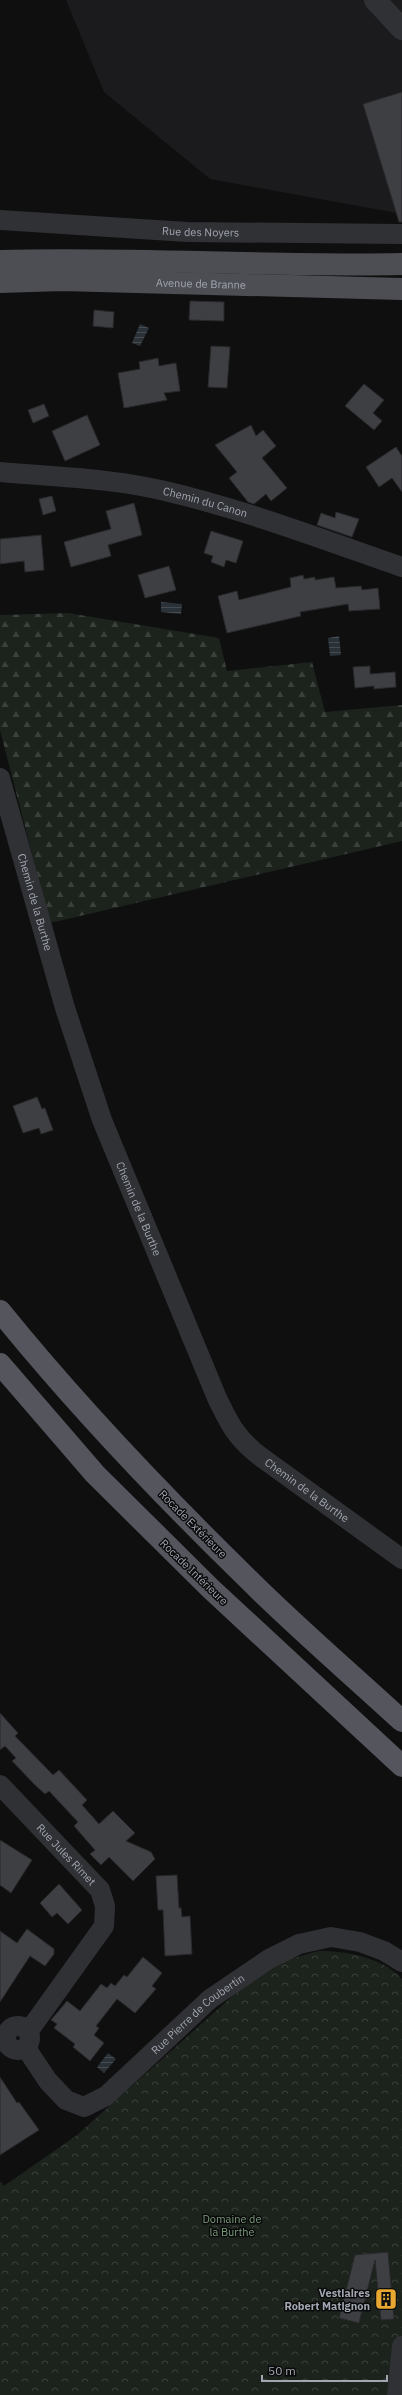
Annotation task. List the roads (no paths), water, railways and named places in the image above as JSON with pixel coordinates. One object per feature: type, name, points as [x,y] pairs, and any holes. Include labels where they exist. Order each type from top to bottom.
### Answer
[{"type":"highway","name":"Rocade Extérieure","points":[[0,1311],[38,1358],[118,1448],[247,1578],[402,1720]]},
{"type":"highway","name":"Rocade Intérieure","points":[[0,1364],[96,1474],[210,1588],[402,1766]]},
{"type":"main road","name":"Avenue de Branne","points":[[0,261],[64,259],[338,265],[402,264]]},
{"type":"main road","name":"Avenue de Branne","points":[[0,282],[62,280],[402,289]]},
{"type":"street","points":[[375,0],[402,28]]},
{"type":"street","name":"Rue des Noyers","points":[[0,220],[186,232],[402,234]]},
{"type":"street","name":"Chemin du Canon","points":[[0,472],[109,481],[166,491],[256,518],[402,567]]},
{"type":"street","name":"Chemin de la Burthe","points":[[0,778],[65,1008],[102,1120],[217,1398],[229,1423],[243,1443],[402,1559]]},
{"type":"street","name":"Rue Jules Rimet","points":[[0,1785],[100,1890],[105,1906],[104,1926],[27,2040]]},
{"type":"street","name":"Rue Pierre de Coubertin","points":[[27,2040],[48,2081],[66,2100],[84,2107],[106,2096],[210,1999],[269,1959],[299,1944],[331,1937],[360,1942],[384,1951],[402,1962]]},
{"type":"street","points":[[4,2032],[11,2047],[18,2050],[27,2040]]},
{"type":"street","points":[[397,2395],[402,2346]]},
{"type":"place","name":"Vestiaires Robert Matignon","points":[[386,2299]]},
{"type":"park label","name":"Domaine de la Burthe","points":[[232,2225]]}]
